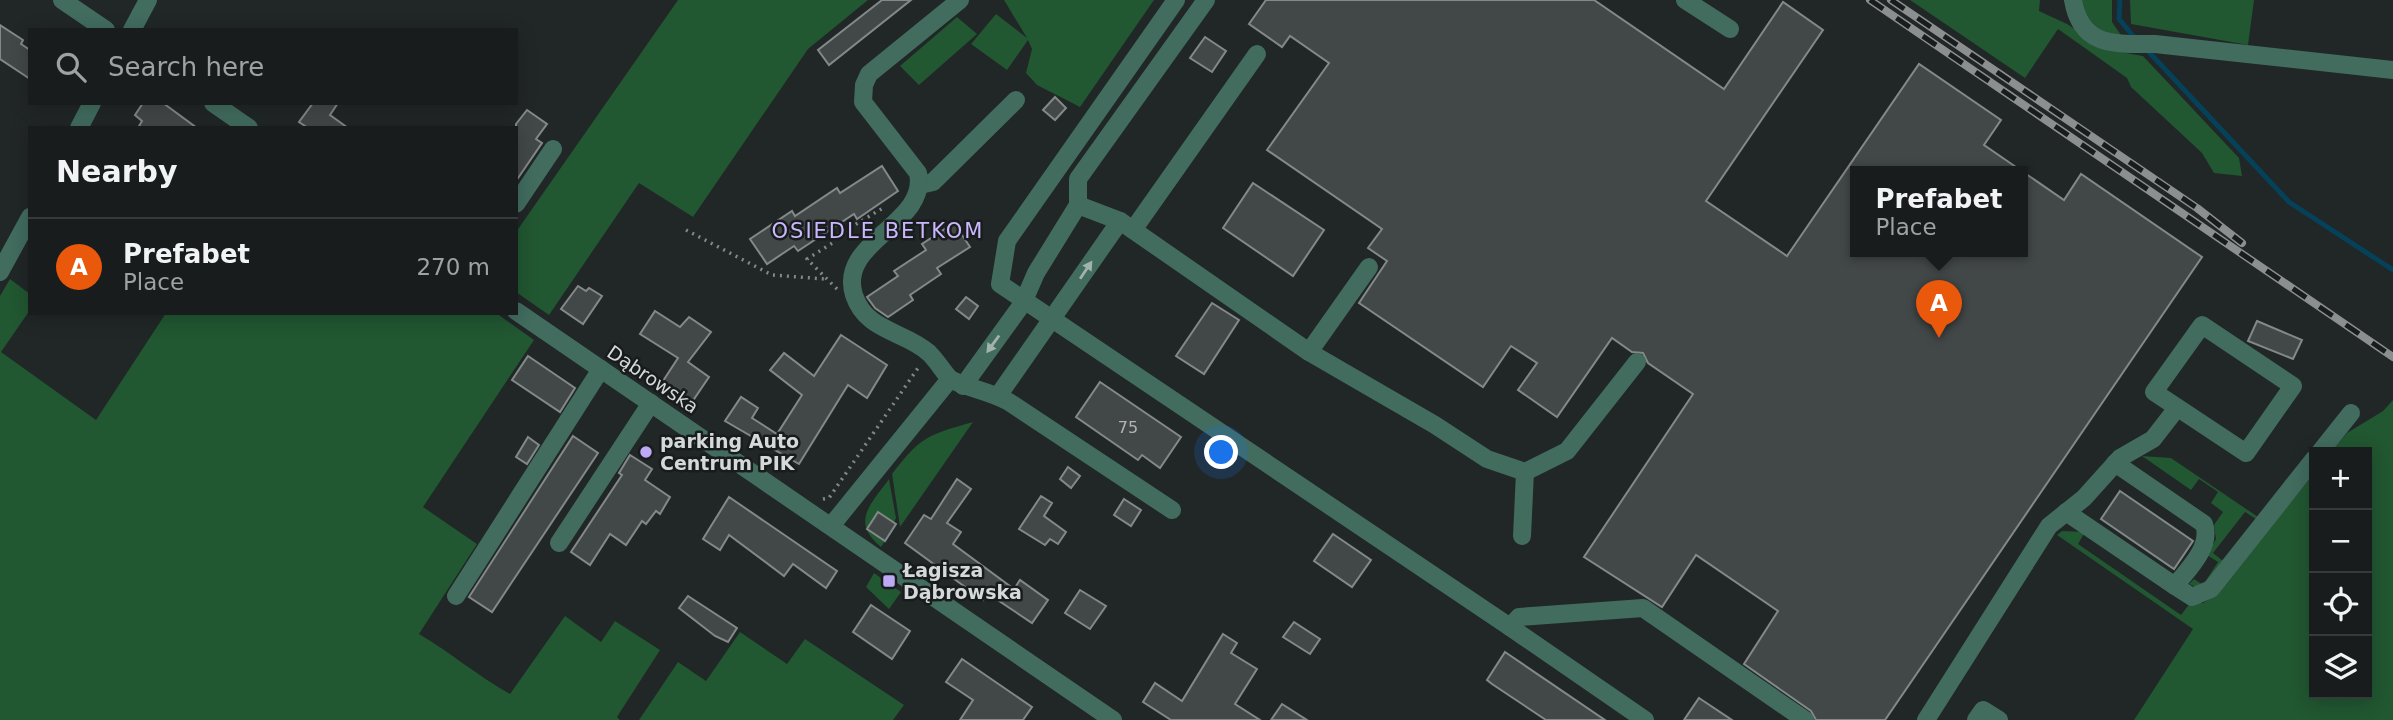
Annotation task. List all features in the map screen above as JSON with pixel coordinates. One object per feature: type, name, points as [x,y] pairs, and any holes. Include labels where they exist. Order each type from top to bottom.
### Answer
[{"type":"street","points":[[62,0],[103,28]]},
{"type":"street","points":[[133,28],[148,0]]},
{"type":"street","points":[[960,0],[869,74],[864,85],[863,102],[918,173],[920,185],[912,204],[858,261],[852,280],[858,304],[871,320],[928,352],[956,382],[998,396],[1172,510]]},
{"type":"street","points":[[1176,0],[1007,241],[1000,284],[1023,303],[1053,320],[1645,720]]},
{"type":"street","points":[[831,526],[1023,303],[1036,272],[1078,205],[1078,179],[1206,0]]},
{"type":"street","points":[[1685,0],[1730,29]]},
{"type":"street","points":[[2073,0],[2076,19],[2092,36],[2116,44],[2155,44],[2393,70]]},
{"type":"street","points":[[998,396],[1257,54]]},
{"type":"street","points":[[920,185],[933,181],[1016,100]]},
{"type":"street","points":[[80,126],[91,105]]},
{"type":"street","points":[[216,105],[246,126]]},
{"type":"street","points":[[518,201],[553,149]]},
{"type":"street","points":[[1078,205],[1126,226],[1309,352],[1435,425],[1487,459],[1525,472],[1567,451],[1637,362]]},
{"type":"street","points":[[0,272],[28,222]]},
{"type":"street","points":[[1309,352],[1369,267]]},
{"type":"street","name":"Dąbrowska","points":[[518,312],[1113,720]]},
{"type":"street","points":[[2202,326],[2293,386],[2246,453],[2177,408],[2154,392],[2202,326]]},
{"type":"street","points":[[456,596],[601,369]]},
{"type":"street","points":[[559,543],[651,403]]},
{"type":"street","points":[[1926,720],[2049,526],[2115,463],[2153,439],[2177,408]]},
{"type":"street","points":[[2324,447],[2351,413]]},
{"type":"street","points":[[2115,463],[2204,524],[2208,535],[2204,546],[2175,586]]},
{"type":"street","points":[[2066,512],[2192,597],[2211,589],[2309,465]]},
{"type":"street","points":[[1522,537],[1525,472]]},
{"type":"street","points":[[1510,627],[1519,617],[1643,608],[1805,720]]},
{"type":"street","points":[[1976,720],[1983,710],[1999,720]]},
{"type":"path","points":[[853,289],[835,289],[807,259],[834,242],[833,238],[883,208]]},
{"type":"path","points":[[686,230],[772,275],[825,279]]},
{"type":"path","points":[[815,501],[829,498],[928,352]]},
{"type":"green space","points":[[678,0],[868,0],[808,49],[693,217],[639,183],[549,315],[518,293],[518,229]]},
{"type":"green space","points":[[1004,0],[1154,0],[1080,107],[1037,85],[1026,73],[1032,49],[1028,40],[1007,70],[971,44],[996,14],[1027,38]]},
{"type":"green space","points":[[1910,0],[2040,0],[2039,11],[2067,24],[2108,50],[2143,56],[2239,158],[2242,176],[2214,173],[2202,153],[2131,87],[2127,78],[2058,29],[2025,78]]},
{"type":"green space","points":[[2081,0],[2112,0],[2112,22],[2123,38],[2107,33],[2089,22],[2082,9]]},
{"type":"green space","points":[[2130,0],[2254,0],[2248,45],[2131,24]]},
{"type":"green space","points":[[957,17],[977,34],[919,85],[900,66]]},
{"type":"green space","points":[[10,279],[28,292],[28,313],[1,352],[96,420],[165,315],[499,315],[534,340],[423,507],[477,544],[419,634],[510,694],[565,616],[601,642],[615,621],[660,650],[617,717],[620,720],[0,720],[0,296]]},
{"type":"green space","points":[[2393,400],[2393,720],[2134,720],[2193,629],[2057,535],[2062,531],[2085,532],[2078,544],[2181,615],[2190,603],[2203,603],[2213,597],[2309,480],[2309,699],[2372,699],[2372,447],[2335,447],[2347,433],[2383,411]]},
{"type":"green space","points":[[973,422],[900,527],[892,474],[919,444],[935,434]]},
{"type":"green space","points":[[2142,456],[2171,458],[2258,517],[2256,519],[2245,512],[2213,553],[2223,561],[2201,589],[2189,584],[2194,579],[2203,585],[2218,562],[2207,555],[2216,539],[2214,525],[2223,512],[2211,503],[2218,492],[2199,479],[2191,490]]},
{"type":"green space","points":[[889,479],[896,518],[894,522],[878,512],[867,529],[867,513]]},
{"type":"green space","points":[[867,529],[885,541],[881,547],[872,538]]},
{"type":"green space","points":[[874,573],[901,592],[889,609],[866,587]]},
{"type":"green space","points":[[740,632],[787,664],[805,639],[904,705],[893,720],[639,720],[678,662],[706,681]]},
{"type":"building","points":[[882,0],[911,0],[829,65],[818,50]]},
{"type":"building","points":[[1266,0],[1594,0],[1724,89],[1783,2],[1823,30],[1706,201],[1787,256],[1919,64],[2001,120],[1984,145],[2015,166],[1850,166],[1850,257],[2028,257],[2028,175],[2064,200],[2081,174],[2202,257],[1885,720],[1816,720],[1811,711],[1744,664],[1778,611],[1696,555],[1662,607],[1584,557],[1693,394],[1648,363],[1643,353],[1632,352],[1612,338],[1557,417],[1518,390],[1537,363],[1511,346],[1483,387],[1359,303],[1387,261],[1368,248],[1382,229],[1267,150],[1329,63],[1290,36],[1282,47],[1249,24]]},
{"type":"building","points":[[0,25],[23,40],[21,44],[28,49],[28,78],[0,59]]},
{"type":"building","points":[[1205,37],[1226,51],[1212,72],[1190,58]]},
{"type":"building","points":[[1055,97],[1066,108],[1055,120],[1043,110]]},
{"type":"building","points":[[142,105],[166,105],[194,126],[139,126],[142,121],[135,115]]},
{"type":"building","points":[[312,105],[337,105],[330,115],[345,126],[305,126],[299,122]]},
{"type":"building","points":[[527,110],[547,124],[536,139],[542,143],[518,178],[518,126],[516,124]]},
{"type":"building","points":[[882,166],[898,191],[857,219],[854,214],[798,251],[794,246],[767,264],[750,239],[792,211],[795,216],[837,188],[840,193]]},
{"type":"building","points":[[1253,183],[1324,230],[1293,276],[1223,228]]},
{"type":"building","points":[[954,223],[970,247],[937,268],[941,274],[910,295],[913,300],[888,317],[875,308],[867,297],[898,276],[894,271],[926,250],[922,244]]},
{"type":"building","points":[[578,286],[586,291],[589,288],[602,296],[583,324],[561,309]]},
{"type":"building","points":[[966,297],[978,306],[969,319],[956,309]]},
{"type":"building","points":[[1212,303],[1239,320],[1204,374],[1176,356]]},
{"type":"building","points":[[655,311],[680,327],[689,317],[711,332],[688,362],[709,377],[692,402],[663,381],[678,358],[640,334]]},
{"type":"building","points":[[2257,321],[2302,340],[2293,359],[2248,341]]},
{"type":"building","points":[[841,335],[887,365],[867,398],[848,385],[799,464],[725,421],[741,397],[758,408],[752,418],[777,434],[802,395],[770,370],[784,353],[814,376]]},
{"type":"building","points":[[528,356],[575,388],[560,412],[512,380]]},
{"type":"building","points":[[1100,382],[1181,437],[1160,468],[1142,455],[1138,460],[1076,417]]},
{"type":"building","points":[[573,436],[598,453],[492,612],[469,597]]},
{"type":"building","points":[[528,437],[539,445],[527,464],[516,457]]},
{"type":"building","points":[[630,455],[652,469],[645,480],[670,497],[660,514],[656,511],[646,524],[642,521],[626,545],[610,534],[590,565],[571,552],[622,475],[619,473]]},
{"type":"building","points":[[1068,467],[1080,476],[1071,488],[1060,479]]},
{"type":"building","points":[[957,479],[971,489],[947,523],[961,532],[953,544],[1014,589],[1020,580],[1048,600],[1032,623],[987,593],[983,600],[905,543],[924,515],[931,519]]},
{"type":"building","points":[[2120,491],[2193,541],[2174,569],[2101,519]]},
{"type":"building","points":[[1041,496],[1052,503],[1044,516],[1066,532],[1058,544],[1050,539],[1045,545],[1019,529]]},
{"type":"building","points":[[729,497],[837,571],[826,588],[793,564],[784,576],[729,535],[720,550],[703,539]]},
{"type":"building","points":[[1124,499],[1141,510],[1131,526],[1114,515]]},
{"type":"building","points":[[878,512],[896,524],[885,541],[867,529]]},
{"type":"building","points":[[1333,534],[1371,560],[1352,587],[1314,561]]},
{"type":"building","points":[[1080,590],[1106,606],[1090,629],[1065,613]]},
{"type":"building","points":[[688,596],[737,628],[728,642],[715,636],[679,608]]},
{"type":"building","points":[[871,605],[910,631],[892,659],[853,632]]},
{"type":"building","points":[[1294,622],[1320,639],[1310,654],[1283,637]]},
{"type":"building","points":[[1223,634],[1237,643],[1231,653],[1257,669],[1235,704],[1260,720],[1171,720],[1143,702],[1155,683],[1182,701]]},
{"type":"building","points":[[1505,652],[1605,720],[1546,720],[1492,684],[1487,680]]},
{"type":"building","points":[[962,659],[1032,707],[1023,720],[960,720],[973,700],[946,682]]},
{"type":"building","points":[[1699,698],[1732,720],[1684,720]]},
{"type":"building","points":[[1282,704],[1307,720],[1271,720]]},
{"type":"waterway","points":[[2120,0],[2119,19],[2134,37]]},
{"type":"waterway","points":[[2148,51],[2289,202],[2393,270]]},
{"type":"railway","points":[[1870,0],[2393,357]]},
{"type":"railway","points":[[1891,0],[2197,208],[2242,243]]},
{"type":"place","name":"Prefabet","points":[[1939,338]]},
{"type":"place","name":"parking Auto Centrum PIK","points":[[646,452]]},
{"type":"place","name":"Łagisza Dąbrowska","points":[[889,581]]},
{"type":"district","name":"OSIEDLE BETKOM","points":[[878,231]]}]
